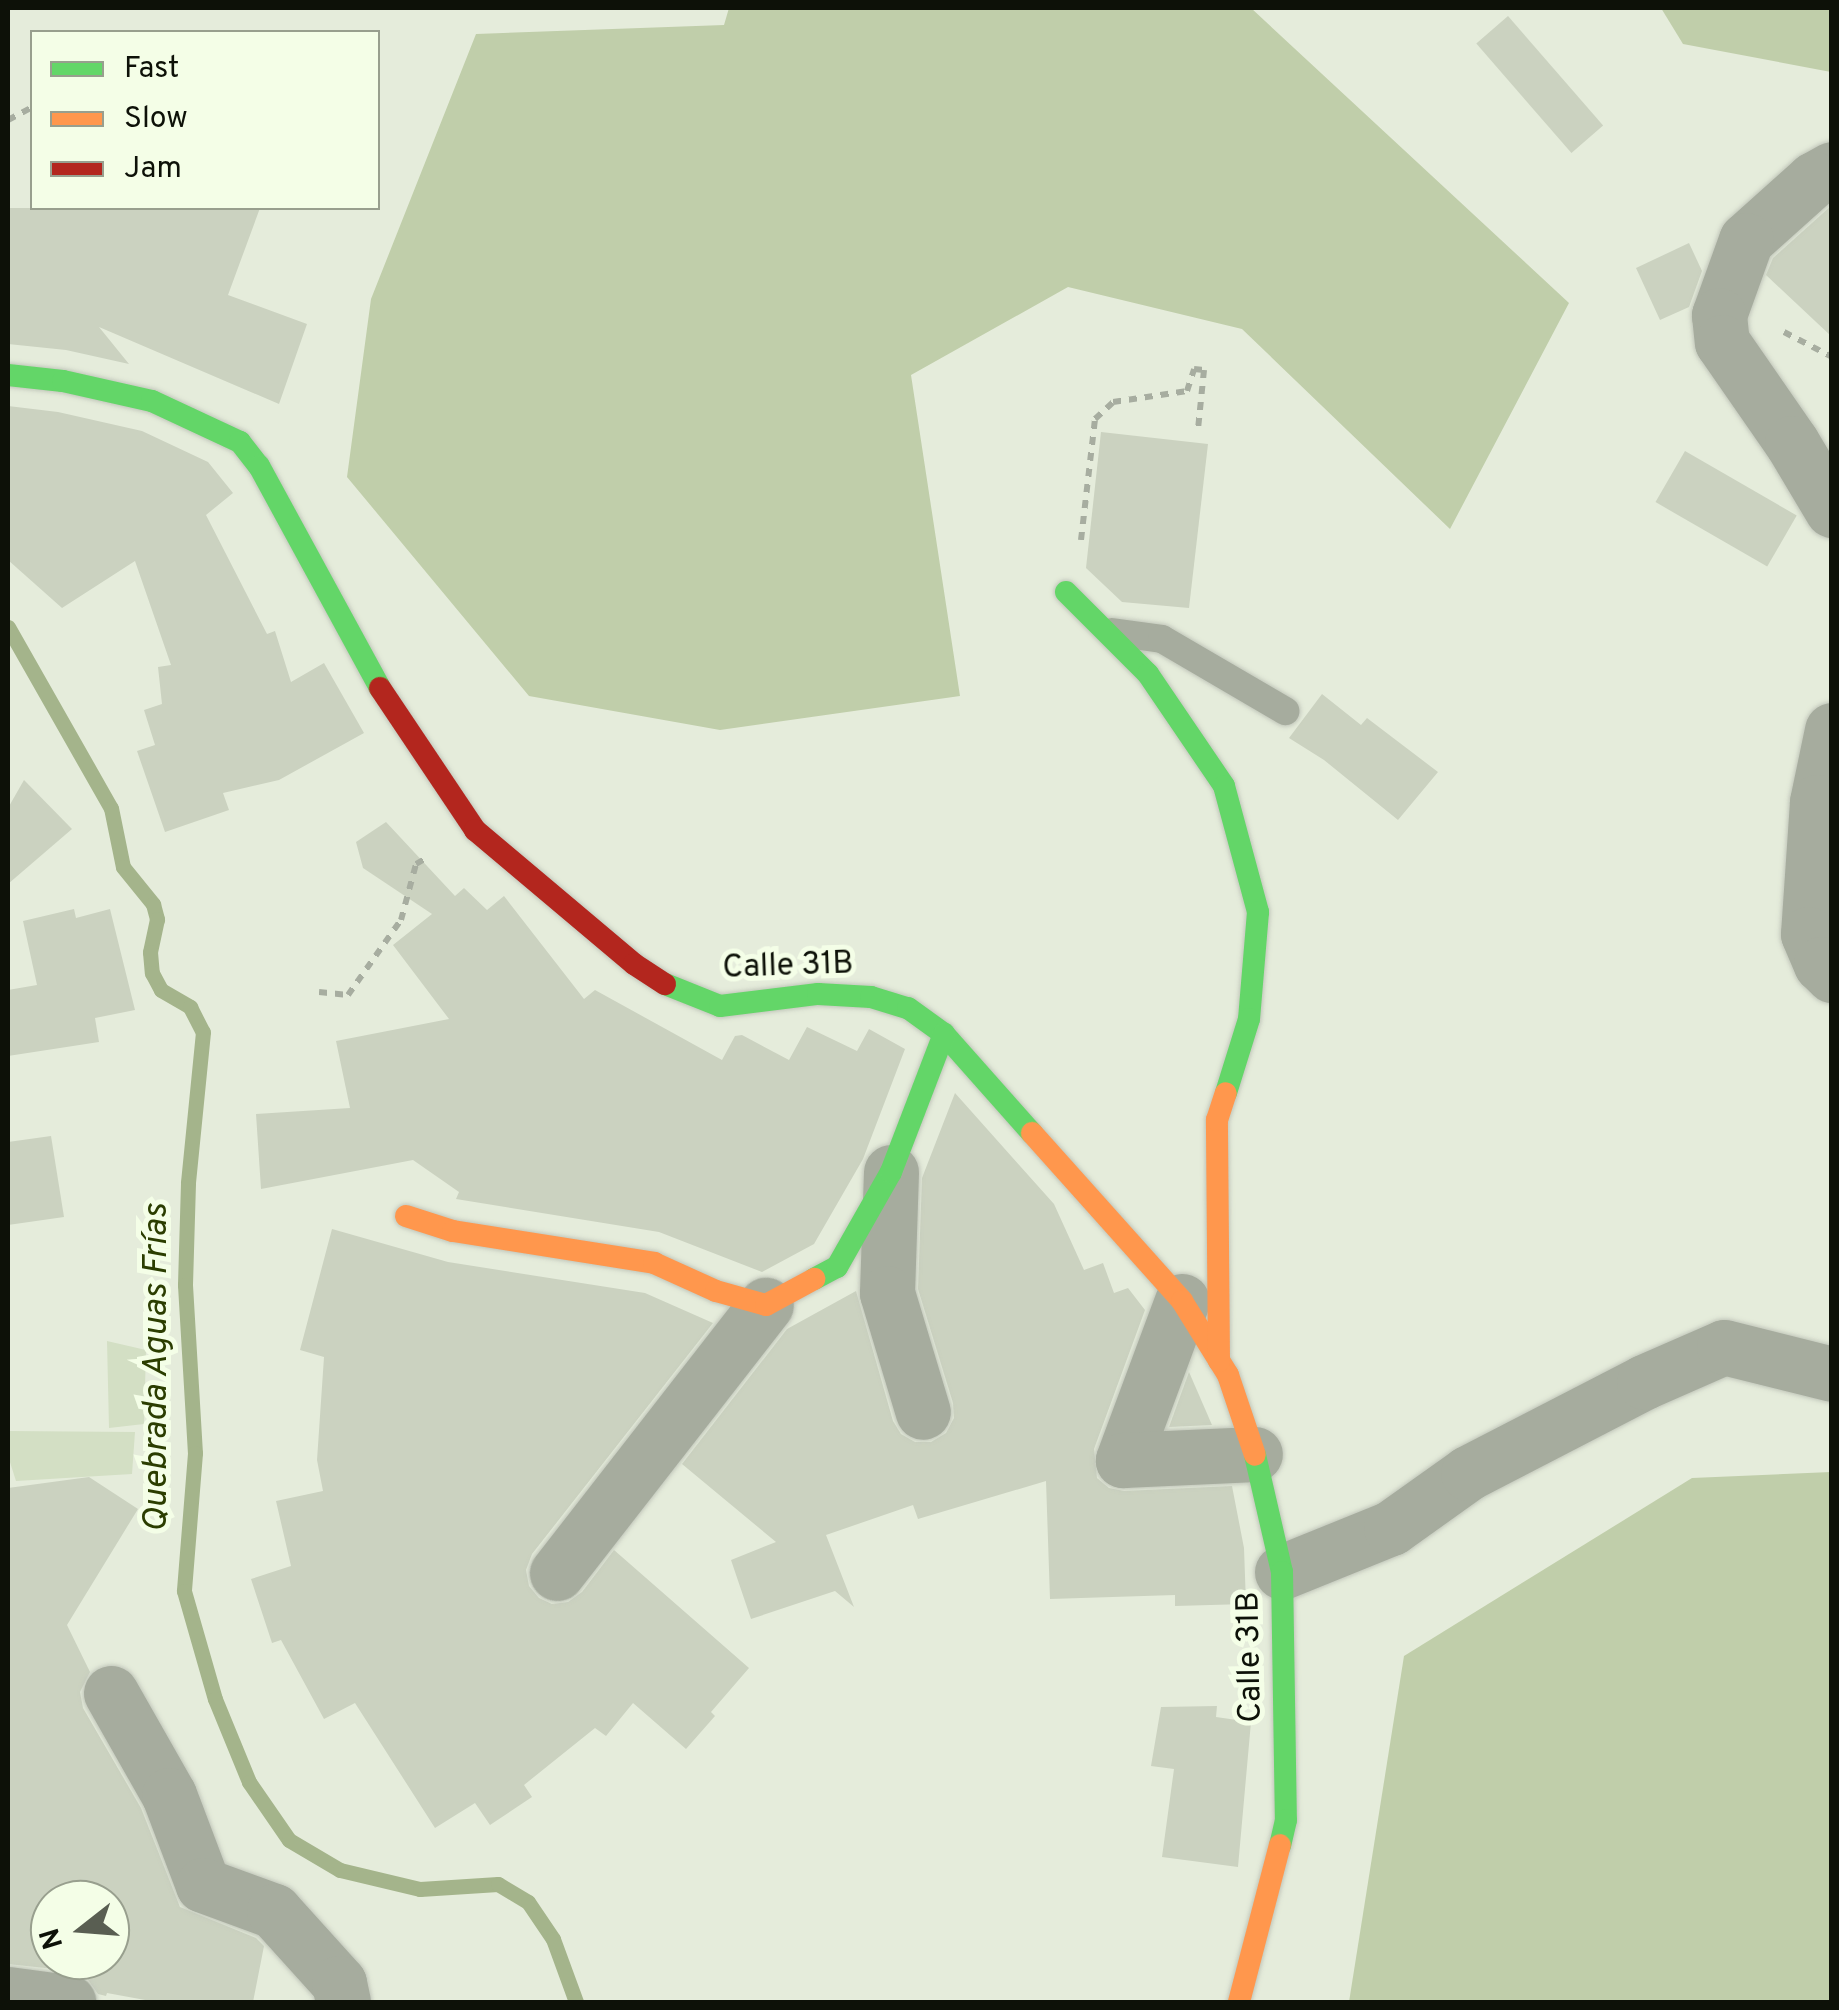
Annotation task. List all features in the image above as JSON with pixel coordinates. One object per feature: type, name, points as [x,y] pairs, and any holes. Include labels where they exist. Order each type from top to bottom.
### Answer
[{"type":"street","points":[[1832,169],[1814,178],[1746,240],[1719,315],[1722,342],[1792,443],[1832,510]]},
{"type":"street","name":"Calle 31B","points":[[8,375],[63,381],[152,400],[240,442],[259,466],[372,676],[475,830],[634,964],[676,991],[720,1006],[818,994],[871,997],[908,1008],[944,1034],[1182,1301],[1219,1361],[1255,1454],[1282,1572],[1286,1820],[1239,2002]]},
{"type":"street","points":[[1066,592],[1148,674],[1224,786],[1258,912],[1249,1019],[1217,1120],[1219,1361]]},
{"type":"street","points":[[1832,730],[1817,802],[1808,934],[1821,964],[1832,975]]},
{"type":"street","points":[[557,1573],[766,1305],[838,1267],[891,1172],[944,1034]]},
{"type":"street","points":[[891,1172],[887,1293],[922,1412]]},
{"type":"street","points":[[406,1216],[453,1231],[654,1263],[716,1290],[766,1305]]},
{"type":"street","points":[[1182,1301],[1122,1460],[1255,1454]]},
{"type":"street","points":[[1282,1572],[1391,1528],[1468,1473],[1644,1382],[1724,1348],[1832,1374]]},
{"type":"street","points":[[111,1692],[170,1794],[202,1885],[274,1910],[339,1984],[343,2002]]},
{"type":"street","points":[[8,1994],[68,2002]]},
{"type":"lane","points":[[1105,630],[1162,638],[1285,711]]},
{"type":"path","points":[[8,120],[30,107]]},
{"type":"path","points":[[1066,592],[1079,553],[1096,419],[1113,402],[1187,391],[1194,369],[1204,370],[1198,430]]},
{"type":"path","points":[[319,992],[348,996],[401,920],[416,864],[475,830]]},
{"type":"green space","points":[[729,8],[1251,8],[1569,303],[1450,529],[1242,329],[1068,287],[911,375],[960,696],[720,730],[529,696],[347,477],[371,299],[476,34],[724,25]]},
{"type":"green space","points":[[1661,8],[1831,8],[1831,72],[1683,44]]},
{"type":"green space","points":[[107,1341],[146,1350],[144,1424],[109,1428]]},
{"type":"green space","points":[[8,1431],[135,1432],[132,1474],[16,1481],[8,1456]]},
{"type":"green space","points":[[1831,1472],[1831,2002],[1349,2002],[1404,1656],[1692,1478]]},
{"type":"building","points":[[1508,16],[1603,125],[1571,153],[1476,44]]},
{"type":"building","points":[[1832,205],[1831,336],[1766,275],[1773,258]]},
{"type":"building","points":[[8,208],[259,210],[228,295],[307,324],[279,404],[99,327],[129,364],[66,350],[8,344]]},
{"type":"building","points":[[1689,243],[1702,271],[1689,307],[1660,320],[1636,268]]},
{"type":"building","points":[[8,406],[58,412],[142,431],[208,462],[233,493],[206,515],[267,634],[275,631],[291,682],[324,663],[364,733],[279,780],[223,793],[229,810],[165,832],[137,751],[155,745],[144,710],[162,704],[158,667],[171,665],[135,561],[62,608],[8,560]]},
{"type":"building","points":[[1101,432],[1208,444],[1189,608],[1122,602],[1086,568]]},
{"type":"building","points":[[1685,451],[1797,516],[1767,567],[1656,502]]},
{"type":"building","points":[[1322,694],[1361,725],[1367,718],[1438,772],[1398,820],[1324,760],[1289,738]]},
{"type":"building","points":[[24,780],[72,829],[8,884],[8,808]]},
{"type":"building","points":[[386,822],[455,896],[464,888],[487,910],[504,896],[584,999],[595,990],[722,1060],[735,1036],[742,1035],[789,1060],[807,1027],[857,1051],[869,1029],[905,1049],[863,1159],[814,1244],[762,1272],[659,1232],[456,1199],[459,1192],[413,1160],[261,1189],[256,1114],[350,1108],[336,1041],[449,1019],[393,945],[432,914],[363,868],[356,842]]},
{"type":"building","points":[[74,909],[76,918],[110,909],[135,1010],[95,1018],[99,1042],[8,1056],[8,990],[37,985],[23,921]]},
{"type":"building","points":[[955,1093],[1054,1204],[1084,1270],[1103,1263],[1114,1293],[1128,1288],[1145,1310],[1094,1449],[1097,1478],[1109,1488],[1124,1491],[1232,1486],[1244,1548],[1246,1604],[1175,1606],[1175,1595],[1050,1599],[1046,1481],[918,1519],[913,1505],[826,1535],[854,1607],[835,1591],[751,1619],[731,1560],[776,1542],[682,1464],[787,1329],[856,1291],[893,1421],[901,1434],[915,1442],[931,1442],[946,1433],[954,1418],[953,1403],[918,1289],[922,1178]]},
{"type":"building","points":[[51,1136],[64,1217],[8,1225],[8,1142]]},
{"type":"building","points":[[332,1229],[448,1262],[645,1293],[713,1323],[532,1554],[526,1570],[529,1586],[539,1598],[552,1604],[568,1602],[582,1592],[614,1550],[749,1668],[686,1749],[633,1703],[606,1736],[595,1728],[524,1785],[532,1797],[490,1825],[475,1803],[435,1828],[355,1703],[324,1719],[281,1640],[272,1643],[251,1579],[291,1566],[276,1501],[323,1491],[317,1460],[324,1357],[300,1350]]},
{"type":"building","points":[[1189,1372],[1212,1425],[1169,1427]]},
{"type":"building","points":[[89,1477],[138,1509],[67,1625],[90,1672],[80,1692],[83,1708],[141,1808],[180,1907],[256,1938],[264,1946],[253,2002],[156,2002],[98,1994],[88,1980],[130,1980],[130,1880],[30,1880],[30,1966],[8,1964],[8,1488]]},
{"type":"building","points":[[1217,1706],[1216,1717],[1251,1722],[1238,1867],[1162,1857],[1174,1769],[1151,1766],[1161,1707]]},
{"type":"waterway","name":"Quebrada Aguas Frías","points":[[8,627],[111,808],[123,867],[153,904],[157,919],[150,952],[152,973],[161,990],[190,1007],[203,1032],[188,1183],[185,1285],[195,1453],[184,1591],[215,1699],[249,1782],[289,1840],[340,1870],[420,1889],[498,1884],[528,1902],[553,1939],[576,2002]]},
{"type":"traffic: fast","points":[[8,375],[63,381],[152,401],[240,442],[259,466],[380,688]]},
{"type":"traffic: fast","points":[[1066,592],[1148,674],[1224,786],[1258,912],[1249,1019],[1226,1093]]},
{"type":"traffic: fast","points":[[665,984],[720,1006],[818,994],[871,997],[908,1008],[944,1034],[1032,1133]]},
{"type":"traffic: fast","points":[[814,1279],[837,1267],[891,1172],[944,1034]]},
{"type":"traffic: fast","points":[[1255,1455],[1282,1572],[1286,1820],[1280,1845]]},
{"type":"traffic: slow","points":[[1219,1361],[1217,1120],[1226,1093]]},
{"type":"traffic: slow","points":[[1032,1133],[1182,1301],[1228,1375],[1255,1455]]},
{"type":"traffic: slow","points":[[406,1216],[453,1231],[654,1263],[716,1291],[766,1305],[814,1279]]},
{"type":"traffic: slow","points":[[1239,2002],[1280,1845]]},
{"type":"traffic: jam","points":[[380,688],[475,830],[634,964],[665,984]]}]
